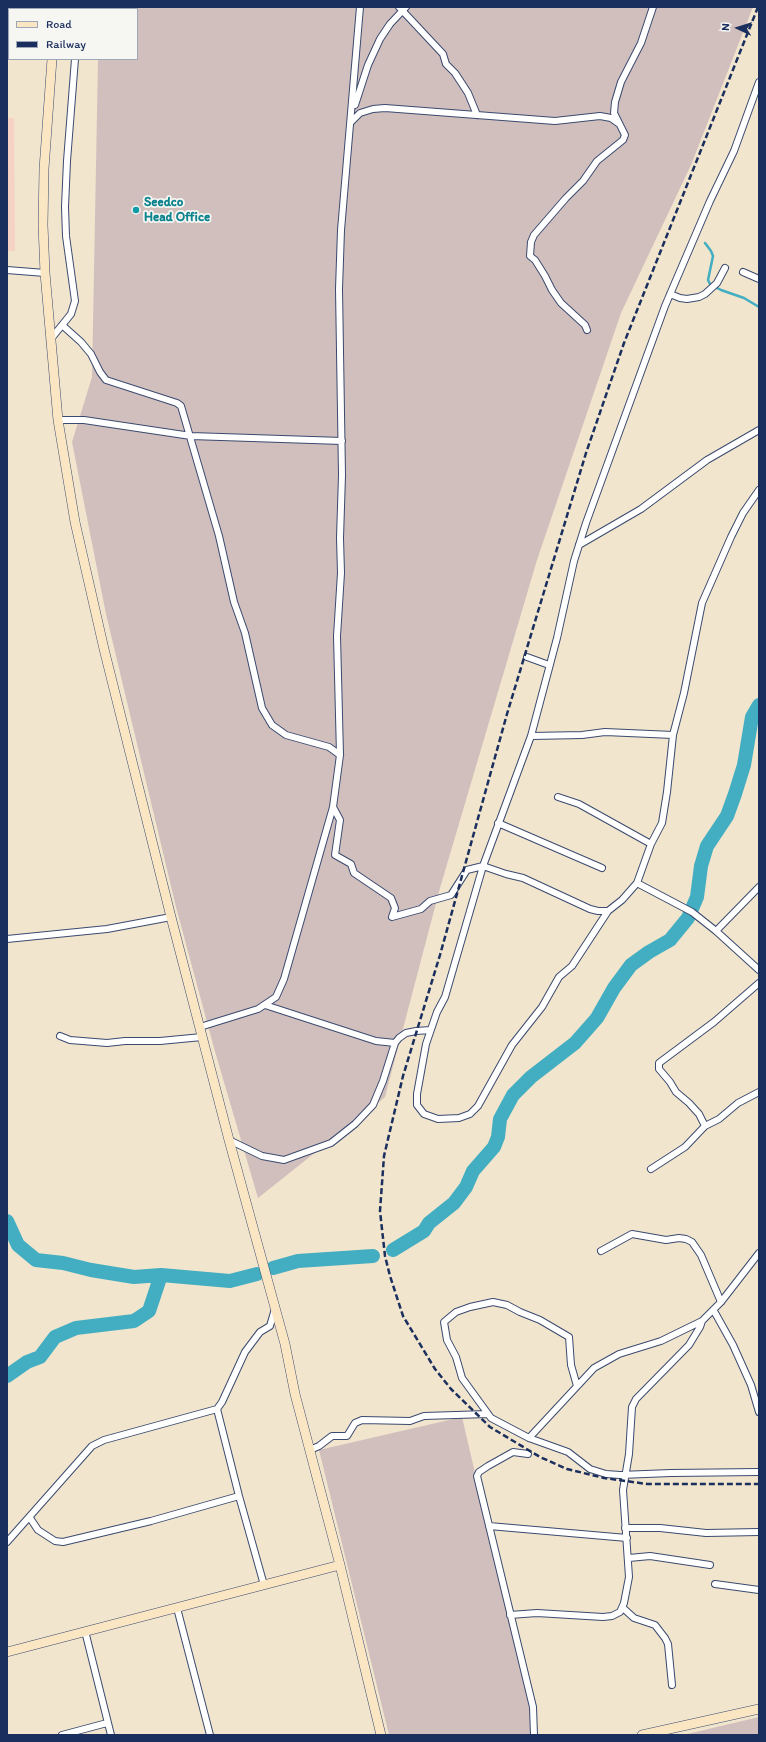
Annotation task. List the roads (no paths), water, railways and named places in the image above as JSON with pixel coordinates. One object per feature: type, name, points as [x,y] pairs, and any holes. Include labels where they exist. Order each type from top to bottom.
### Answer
[{"type":"main road","points":[[52,60],[44,169],[43,225],[45,273],[58,420],[72,508],[89,587],[171,917],[229,1140],[275,1308],[381,1735]]},
{"type":"main road","points":[[7,1652],[340,1565]]},
{"type":"main road","points":[[642,1735],[759,1708]]},
{"type":"street","points":[[200,1027],[258,1009],[276,997],[284,978],[333,807],[340,755],[337,636],[340,573],[342,441],[339,288],[341,230],[360,7]]},
{"type":"street","points":[[587,330],[585,325],[556,297],[535,260],[530,256],[530,242],[534,235],[566,198],[583,181],[597,161],[623,140],[625,135],[624,131],[618,123],[614,113],[615,102],[621,82],[641,43],[652,7]]},
{"type":"street","points":[[351,122],[358,92],[368,65],[380,39],[402,8],[443,54],[446,64],[456,73],[468,94],[477,115]]},
{"type":"street","points":[[50,340],[71,314],[75,301],[66,236],[65,207],[75,60]]},
{"type":"street","points":[[759,82],[734,151],[710,201],[670,294],[579,545],[557,638],[531,736],[483,866],[447,992],[430,1030],[426,1044],[417,1094],[417,1105],[420,1110],[429,1116],[444,1119],[459,1118],[470,1114],[483,1099],[512,1045],[542,1007],[559,977],[572,966],[608,911],[622,900],[637,883],[651,844],[662,823],[673,736],[684,693],[702,603],[743,513],[759,490]]},
{"type":"street","points":[[351,122],[360,114],[373,109],[385,108],[555,121],[600,116],[611,118],[618,123]]},
{"type":"street","points":[[670,294],[680,298],[699,297],[706,294],[717,283],[725,268]]},
{"type":"street","points":[[7,270],[45,273]]},
{"type":"street","points":[[742,272],[759,279]]},
{"type":"street","points":[[62,325],[81,342],[91,354],[106,380],[177,403],[181,406],[219,536],[234,602],[245,633],[262,708],[272,725],[286,735],[329,747],[340,755]]},
{"type":"street","points":[[58,420],[84,420],[191,436],[342,441]]},
{"type":"street","points":[[579,545],[635,512],[707,460],[759,430]]},
{"type":"street","points":[[527,657],[550,665]]},
{"type":"street","points":[[531,736],[582,735],[605,732],[673,736]]},
{"type":"street","points":[[558,797],[579,804],[651,844]]},
{"type":"street","points":[[333,807],[340,820],[335,855],[351,864],[354,872],[391,898],[395,908],[392,917],[421,910],[430,901],[451,894],[467,870],[483,866],[523,878],[590,909],[608,911]]},
{"type":"street","points":[[498,823],[602,868]]},
{"type":"street","points":[[637,883],[692,912],[716,931],[759,970]]},
{"type":"street","points":[[716,931],[759,887]]},
{"type":"street","points":[[7,939],[107,929],[171,917]]},
{"type":"street","points":[[705,1126],[699,1114],[676,1092],[659,1069],[659,1063],[714,1022],[759,983]]},
{"type":"street","points":[[265,1005],[376,1041],[395,1043]]},
{"type":"street","points":[[229,1140],[262,1156],[284,1160],[331,1143],[355,1124],[373,1104],[383,1081],[395,1043],[406,1033],[416,1030],[430,1030]]},
{"type":"street","points":[[60,1036],[70,1040],[107,1043],[125,1040],[184,1040],[202,1037]]},
{"type":"street","points":[[651,1169],[685,1147],[705,1126],[719,1119],[743,1100],[759,1092]]},
{"type":"street","points":[[602,1251],[632,1234],[666,1240],[679,1238],[686,1239],[692,1242],[701,1254],[721,1302]]},
{"type":"street","points":[[529,1438],[590,1371],[619,1354],[661,1341],[702,1320],[721,1302],[759,1253]]},
{"type":"street","points":[[577,1386],[571,1365],[570,1339],[568,1335],[544,1322],[507,1305],[493,1302],[456,1312],[444,1322],[447,1340],[456,1357],[462,1378],[488,1414],[497,1422],[529,1438],[568,1452],[590,1469],[606,1474],[626,1475],[759,1472]]},
{"type":"street","points":[[7,1542],[30,1518],[92,1446],[104,1440],[217,1409],[222,1402],[246,1352],[260,1332],[270,1326],[275,1308]]},
{"type":"street","points":[[714,1310],[733,1345],[759,1411]]},
{"type":"street","points":[[510,1615],[536,1613],[607,1617],[616,1615],[623,1608],[629,1577],[629,1558],[625,1528],[623,1490],[634,1402],[689,1345],[700,1327],[702,1320]]},
{"type":"street","points":[[217,1409],[264,1585]]},
{"type":"street","points":[[310,1450],[319,1446],[332,1436],[347,1436],[355,1424],[362,1420],[410,1421],[424,1416],[488,1414]]},
{"type":"street","points":[[528,1454],[513,1452],[488,1466],[478,1473],[477,1476],[533,1707],[534,1735]]},
{"type":"street","points":[[30,1518],[38,1530],[55,1541],[63,1542],[150,1521],[239,1496]]},
{"type":"street","points":[[489,1526],[627,1538]]},
{"type":"street","points":[[625,1528],[660,1528],[706,1533],[759,1532]]},
{"type":"street","points":[[629,1558],[650,1556],[710,1565]]},
{"type":"street","points":[[715,1584],[759,1590]]},
{"type":"street","points":[[177,1608],[210,1735]]},
{"type":"street","points":[[623,1608],[634,1618],[655,1626],[665,1638],[668,1644],[672,1685]]},
{"type":"street","points":[[85,1631],[111,1735]]},
{"type":"street","points":[[62,1735],[107,1723]]},
{"type":"waterway","points":[[705,243],[713,256],[708,280],[710,284],[721,290],[744,298],[759,307]]},
{"type":"waterway","points":[[393,1250],[424,1231],[429,1223],[454,1203],[466,1187],[473,1171],[494,1147],[498,1137],[500,1119],[513,1095],[531,1077],[575,1043],[597,1018],[614,988],[631,965],[649,952],[670,940],[688,918],[697,897],[701,866],[707,846],[727,816],[735,794],[744,765],[752,717],[759,705]]},
{"type":"waterway","points":[[7,1221],[18,1245],[36,1260],[63,1263],[91,1270],[134,1277],[161,1275],[230,1281],[257,1274]]},
{"type":"waterway","points":[[273,1268],[298,1261],[373,1256]]},
{"type":"waterway","points":[[7,1376],[27,1362],[40,1357],[55,1337],[76,1328],[134,1321],[149,1311],[161,1275]]},
{"type":"railway","points":[[758,7],[624,343],[586,453],[507,714],[440,955],[403,1076],[384,1156],[380,1211],[385,1256],[403,1316],[435,1369],[451,1389],[490,1427],[540,1457],[567,1469],[604,1478],[647,1484],[759,1484]]},
{"type":"place","name":"Seedco Head Office","points":[[136,210]]}]
